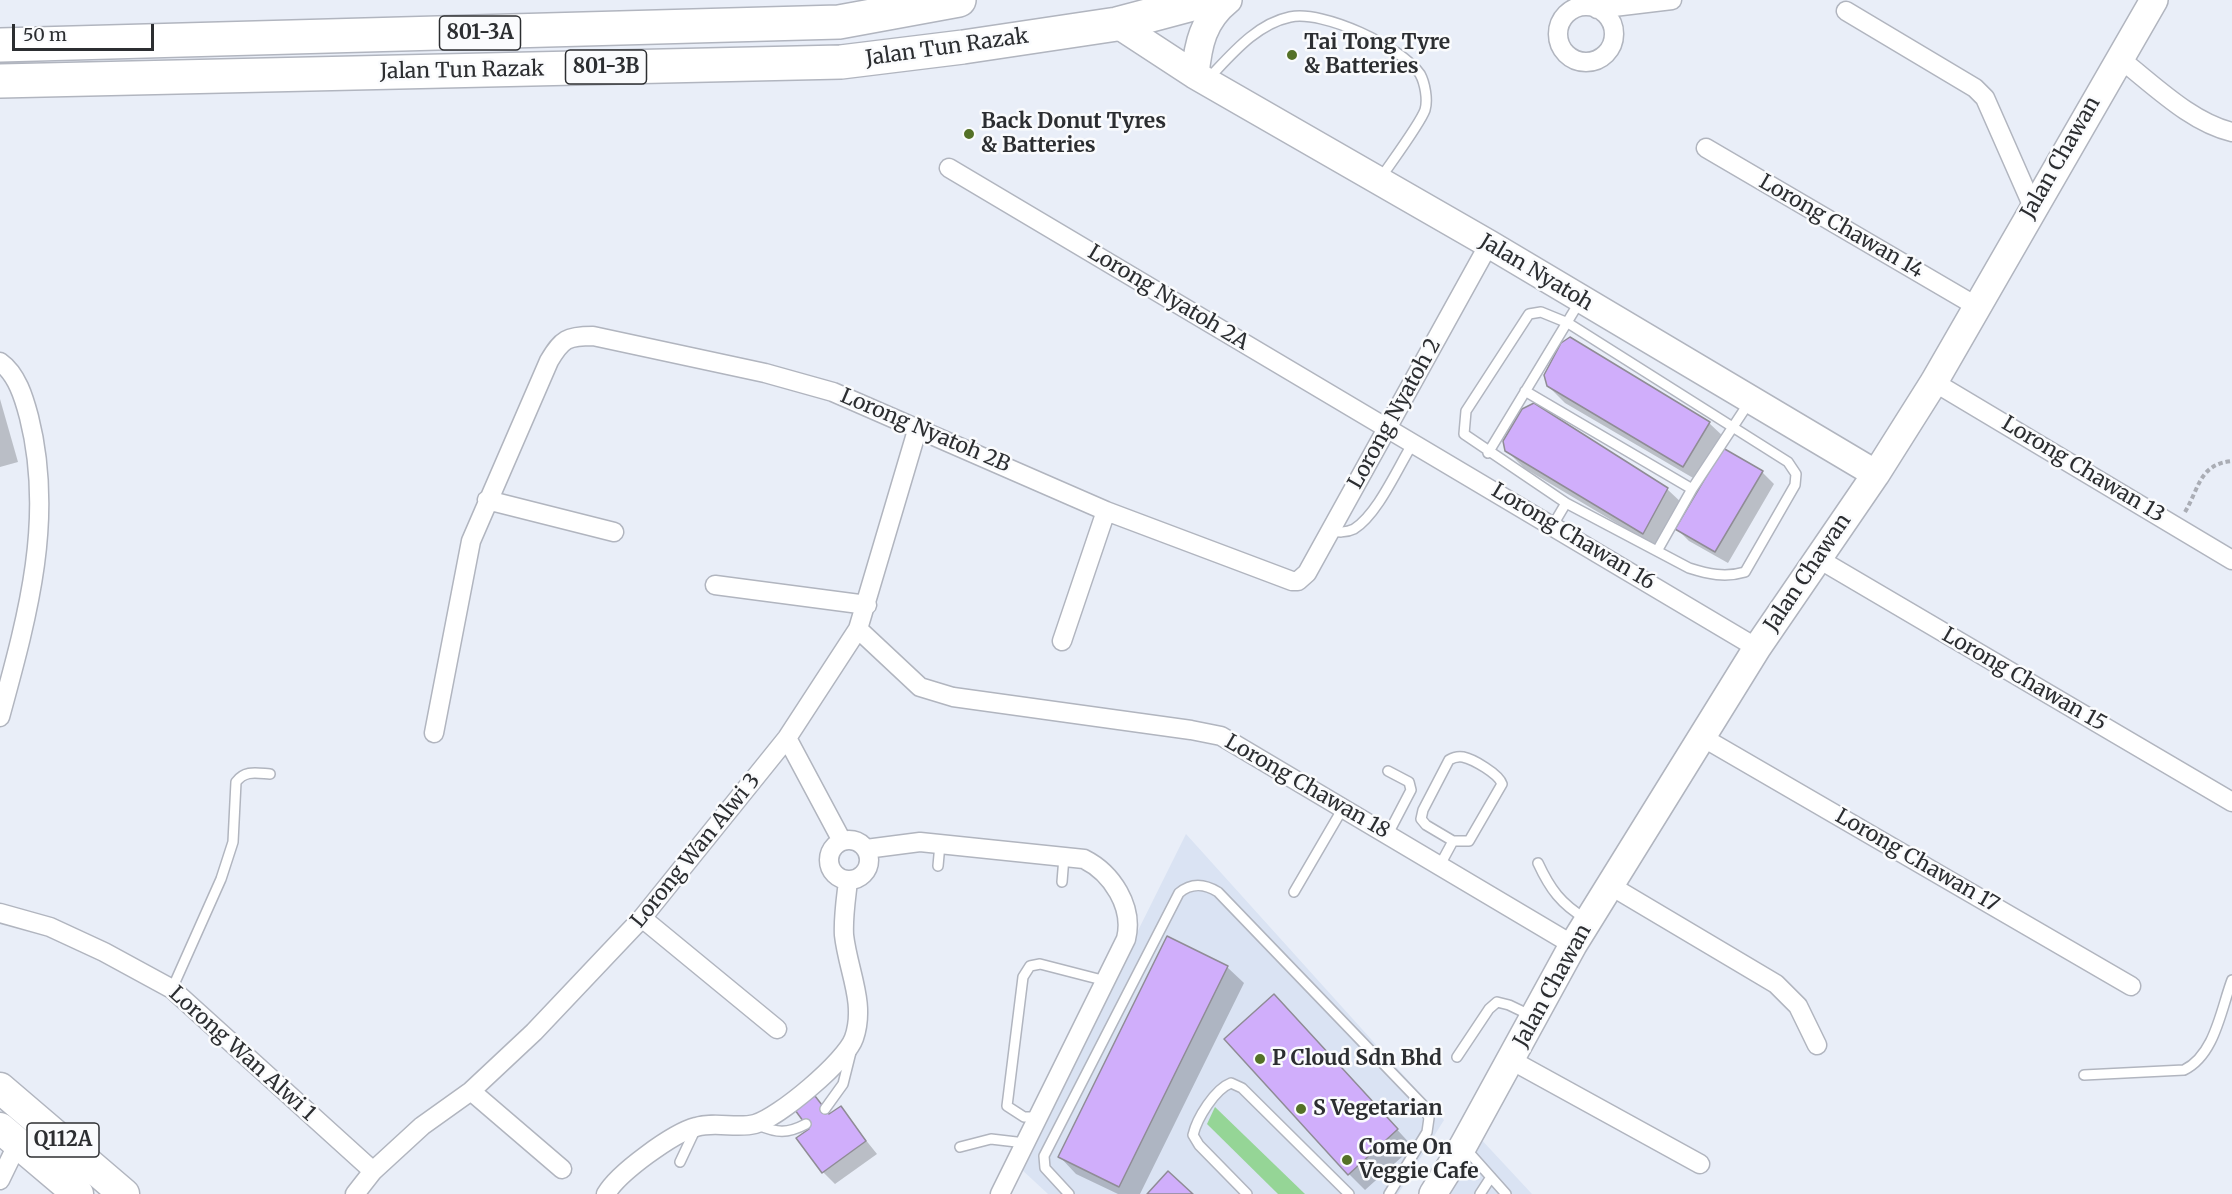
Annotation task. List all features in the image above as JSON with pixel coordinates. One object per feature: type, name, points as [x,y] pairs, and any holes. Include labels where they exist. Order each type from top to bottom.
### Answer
[{"type":"highway","name":"Jalan Tun Razak","points":[[0,45],[839,22],[959,0]]},
{"type":"highway","name":"Jalan Tun Razak","points":[[0,81],[841,62],[1117,24],[1207,0]]},
{"type":"highway","points":[[0,34],[61,44]]},
{"type":"highway","points":[[0,95],[51,80]]},
{"type":"main road","name":"Q112A","points":[[0,1088],[124,1194]]},
{"type":"main road","points":[[9,1136],[78,1194]]},
{"type":"street","points":[[1201,78],[1205,26],[1215,10],[1228,0]]},
{"type":"street","points":[[1597,9],[1672,0]]},
{"type":"street","name":"Jalan Chawan","points":[[1433,1194],[1512,1060],[1573,945],[1757,648],[1876,474],[1934,382],[2154,0]]},
{"type":"street","points":[[1846,11],[1975,88],[1985,98],[2033,207]]},
{"type":"street","name":"Jalan Nyatoh","points":[[1117,24],[1201,78],[1489,244],[1574,312],[1750,401],[1876,474]]},
{"type":"street","points":[[2119,58],[2195,116],[2219,129],[2232,132]]},
{"type":"street","name":"Lorong Chawan 14","points":[[1707,148],[1976,306]]},
{"type":"street","name":"Lorong Nyatoh 2A","points":[[949,168],[1387,428]]},
{"type":"street","name":"Lorong Nyatoh 2","points":[[1298,581],[1307,573],[1489,244]]},
{"type":"street","name":"Lorong Nyatoh 2B","points":[[434,733],[471,541],[549,361],[559,345],[573,336],[593,336],[765,373],[833,392],[918,427],[1106,511],[1292,581],[1298,581]]},
{"type":"street","points":[[0,362],[13,376],[27,408],[38,455],[40,521],[26,621],[0,717]]},
{"type":"street","name":"Lorong Chawan 13","points":[[1934,382],[2177,525],[2232,560]]},
{"type":"street","name":"Lorong Wan Alwi 3","points":[[355,1194],[373,1171],[422,1126],[471,1091],[534,1032],[642,918],[787,738],[858,629],[918,427]]},
{"type":"street","name":"Lorong Chawan 16","points":[[1387,428],[1757,648]]},
{"type":"street","points":[[487,500],[614,532]]},
{"type":"street","points":[[1062,641],[1106,511]]},
{"type":"street","name":"Lorong Chawan 15","points":[[1817,558],[2232,802]]},
{"type":"street","points":[[715,585],[867,605]]},
{"type":"street","name":"Lorong Chawan 18","points":[[858,629],[920,687],[953,697],[1221,736],[1573,945]]},
{"type":"street","name":"Lorong Chawan 17","points":[[1702,737],[2132,986]]},
{"type":"street","points":[[787,738],[842,841]]},
{"type":"street","points":[[842,841],[860,842],[870,857],[869,867],[857,879],[848,881],[832,872],[829,863],[834,846],[842,841]]},
{"type":"street","points":[[866,849],[909,842],[940,843],[1084,859],[1107,875],[1128,913],[1130,925],[1126,939],[1000,1194]]},
{"type":"street","points":[[606,1194],[634,1167],[680,1134],[697,1126],[755,1124],[777,1112],[832,1068],[854,1040],[859,1004],[844,935],[848,881]]},
{"type":"street","points":[[1611,886],[1776,984],[1798,1006],[1817,1045]]},
{"type":"street","name":"Lorong Wan Alwi 1","points":[[0,912],[50,927],[104,952],[172,989],[373,1171]]},
{"type":"street","points":[[642,918],[777,1029]]},
{"type":"street","points":[[1512,1060],[1700,1164]]},
{"type":"street","points":[[471,1091],[562,1169]]},
{"type":"street","points":[[0,1180],[9,1136]]},
{"type":"lane","points":[[1201,78],[1263,28],[1288,17],[1310,14],[1340,22],[1394,51],[1419,74],[1426,91],[1425,110],[1379,181]]},
{"type":"lane","points":[[1488,453],[1574,312]]},
{"type":"lane","points":[[1574,312],[1734,427],[1788,462],[1796,474],[1795,485],[1745,572],[1723,575],[1709,574],[1689,568],[1566,502],[1488,453],[1464,434],[1466,411],[1529,314],[1574,312]]},
{"type":"lane","points":[[1525,392],[1692,489]]},
{"type":"lane","points":[[1657,551],[1692,489],[1750,401]]},
{"type":"lane","points":[[1330,531],[1342,532],[1353,529],[1370,513],[1413,443]]},
{"type":"lane","points":[[1553,525],[1566,502]]},
{"type":"lane","points":[[1456,756],[1465,757],[1482,767],[1499,778],[1502,784],[1469,841],[1462,843],[1453,841],[1426,825],[1421,819],[1423,810],[1449,760],[1456,756]]},
{"type":"lane","points":[[1388,771],[1409,782],[1411,790],[1388,834]]},
{"type":"lane","points":[[172,989],[221,879],[232,842],[236,782],[240,776],[248,772],[270,774]]},
{"type":"lane","points":[[1294,892],[1343,808]]},
{"type":"lane","points":[[1440,865],[1453,841]]},
{"type":"lane","points":[[938,866],[940,843]]},
{"type":"lane","points":[[1062,882],[1064,857]]},
{"type":"lane","points":[[1538,863],[1550,889],[1566,906],[1589,920]]},
{"type":"lane","points":[[1069,1194],[1045,1168],[1044,1156],[1179,893],[1190,886],[1200,884],[1218,891],[1423,1105],[1429,1118],[1427,1132],[1389,1194]]},
{"type":"lane","points":[[1037,1117],[1024,1117],[1008,1106],[1023,977],[1030,966],[1040,964],[1106,981]]},
{"type":"lane","points":[[2084,1075],[2184,1070],[2193,1066],[2200,1059],[2217,1025],[2232,980]]},
{"type":"lane","points":[[1457,1057],[1489,1009],[1497,1002],[1534,1017]]},
{"type":"lane","points":[[825,1109],[843,1084],[854,1040]]},
{"type":"lane","points":[[1247,1194],[1198,1145],[1193,1135],[1195,1125],[1222,1086],[1231,1083],[1242,1088],[1349,1194]]},
{"type":"lane","points":[[755,1124],[778,1133],[792,1132],[806,1124]]},
{"type":"lane","points":[[680,1162],[697,1126]]},
{"type":"lane","points":[[960,1147],[991,1139],[1025,1143]]},
{"type":"lane","points":[[1463,1146],[1506,1194]]},
{"type":"lane","points":[[1480,1194],[1491,1177]]},
{"type":"path","points":[[2177,525],[2209,469],[2219,462],[2232,461]]},
{"type":"shaded area","points":[[1186,834],[1444,1120],[1398,1194],[1048,1194],[1020,1168]]},
{"type":"shaded area","points":[[1478,1136],[1532,1194],[1442,1194]]},
{"type":"green space","points":[[1215,1107],[1305,1194],[1278,1194],[1207,1124]]},
{"type":"building","points":[[1570,337],[1710,422],[1683,467],[1547,386],[1544,375],[1561,343]]},
{"type":"building","points":[[1534,403],[1668,488],[1643,534],[1505,451],[1503,441],[1522,409]]},
{"type":"building","points":[[1723,448],[1763,471],[1715,552],[1675,529]]},
{"type":"building","points":[[1167,936],[1228,966],[1119,1187],[1058,1157]]},
{"type":"building","points":[[1274,994],[1398,1129],[1348,1175],[1224,1039]]},
{"type":"building","points":[[815,1096],[829,1114],[841,1106],[866,1141],[822,1173],[796,1138],[809,1129],[795,1110]]},
{"type":"building","points":[[1168,1171],[1193,1194],[1147,1194]]},
{"type":"place","name":"Tai Tong Tyre & Batteries","points":[[1292,55]]},
{"type":"place","name":"Back Donut Tyres & Batteries","points":[[969,134]]},
{"type":"place","name":"P Cloud Sdn Bhd","points":[[1260,1059]]},
{"type":"place","name":"S Vegetarian","points":[[1301,1109]]},
{"type":"place","name":"Come On Veggie Cafe","points":[[1347,1160]]}]
